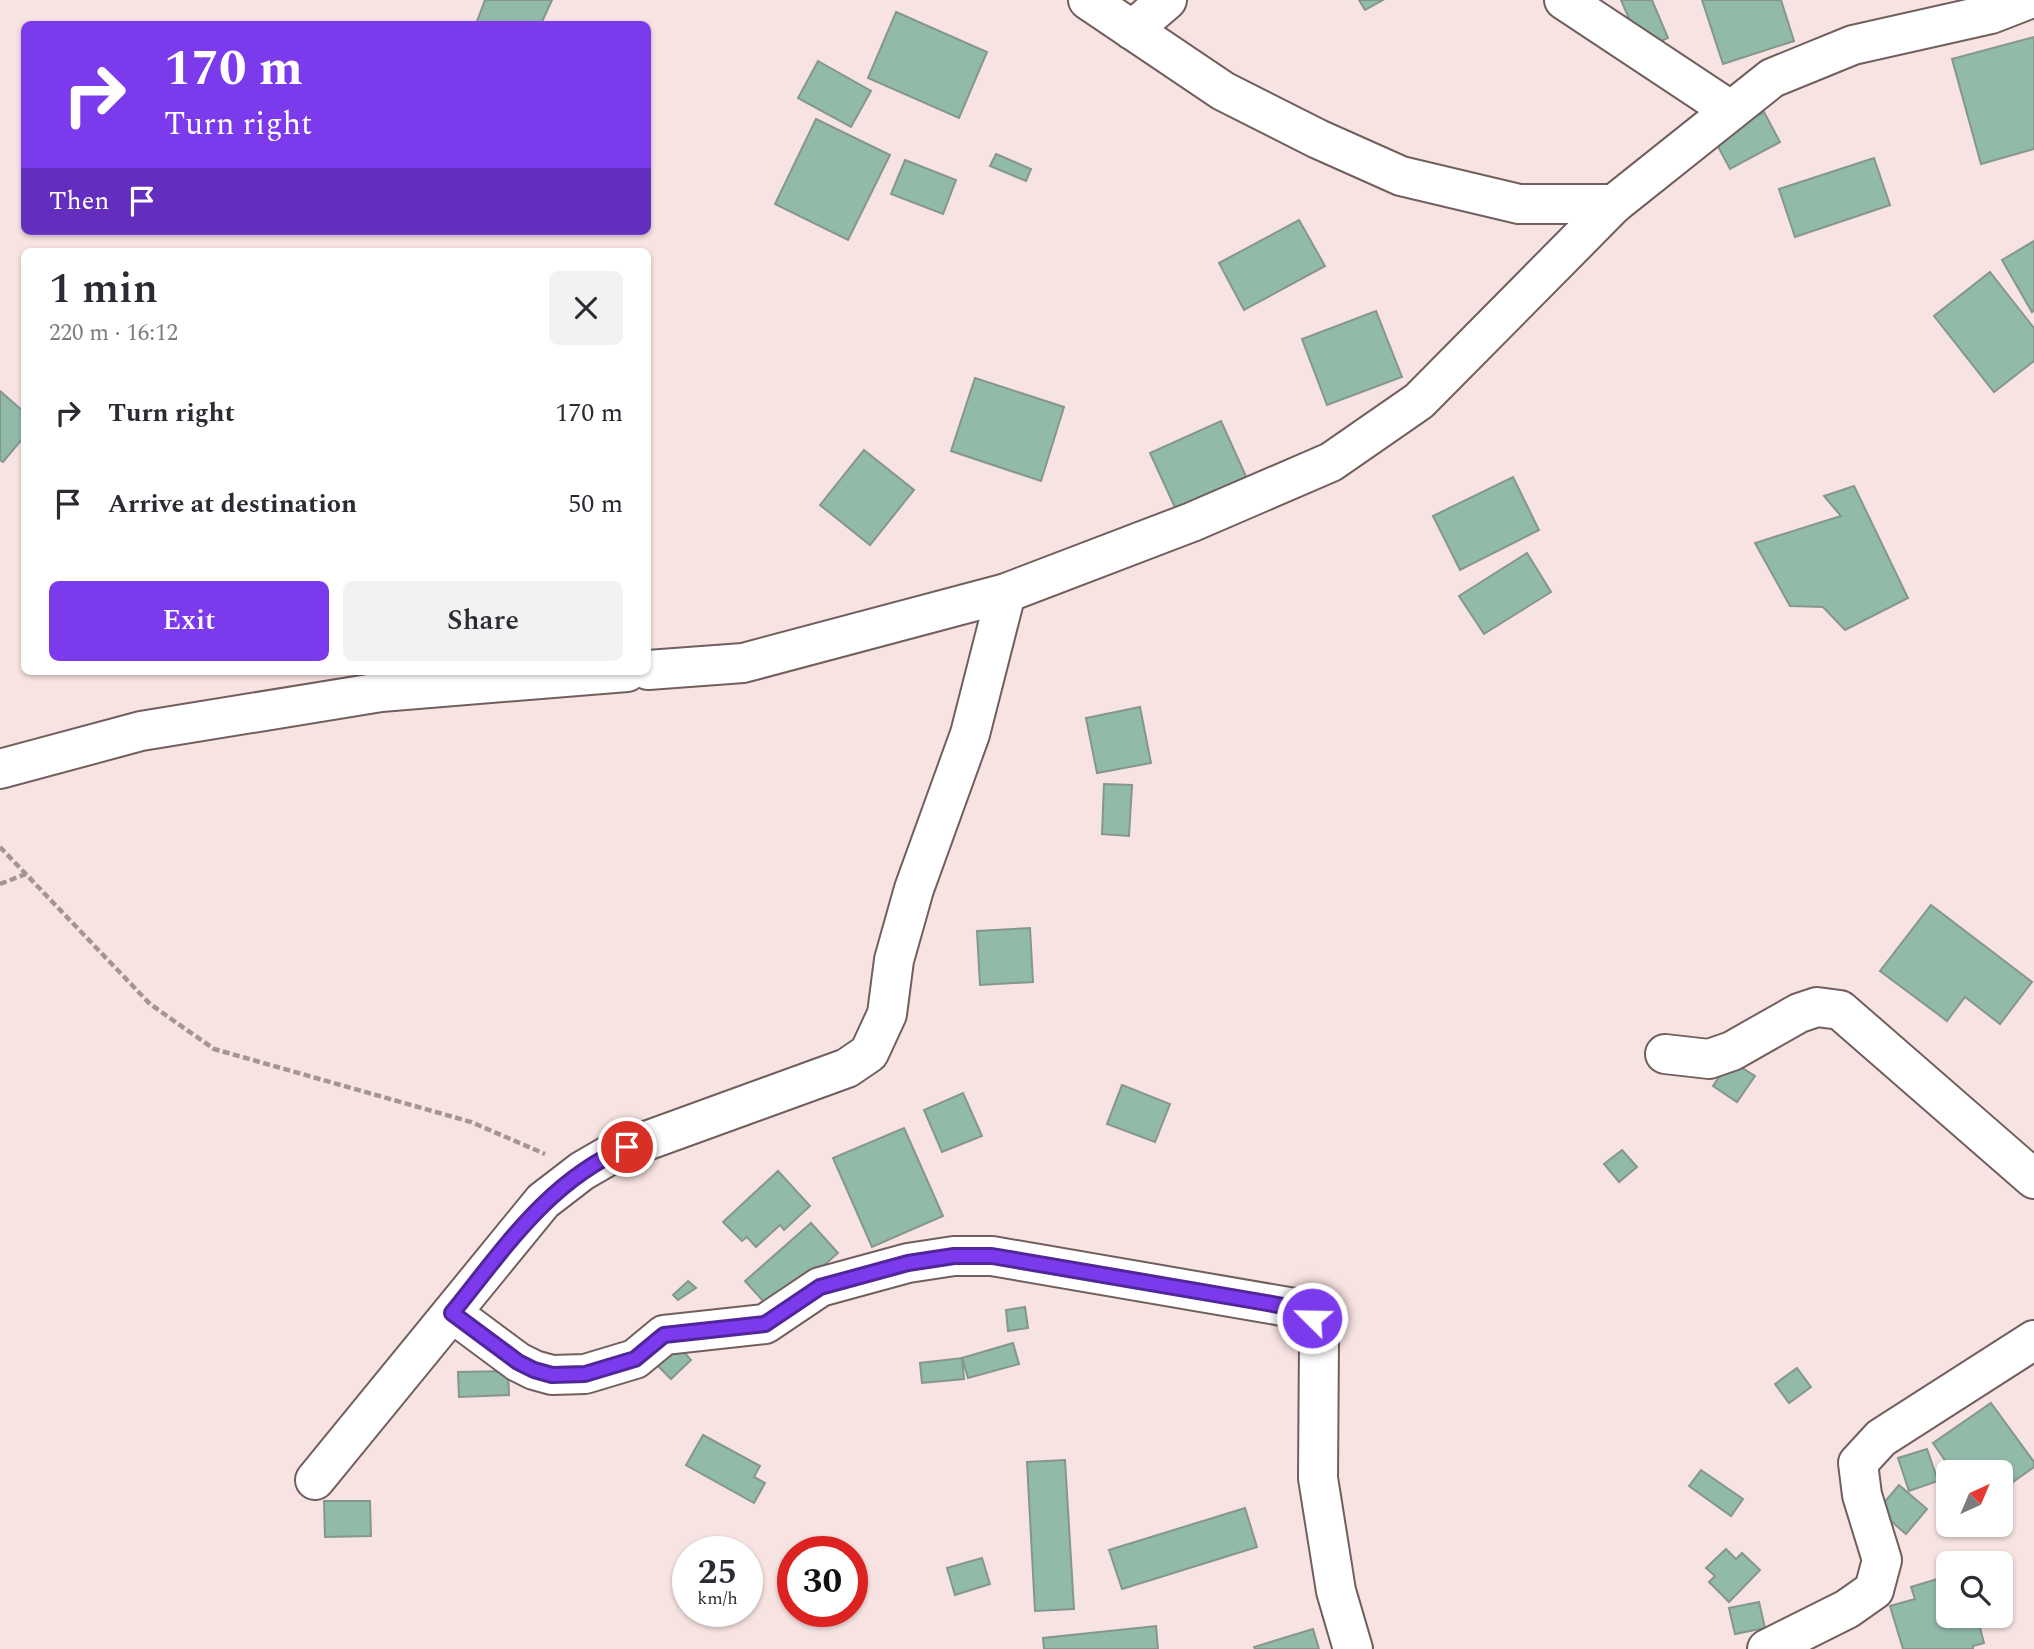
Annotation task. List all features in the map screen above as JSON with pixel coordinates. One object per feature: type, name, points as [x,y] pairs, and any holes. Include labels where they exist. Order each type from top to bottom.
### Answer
[{"type":"street","points":[[1088,0],[1223,91],[1318,139],[1401,176],[1519,204],[1614,204]]},
{"type":"street","points":[[1132,30],[1167,0]]},
{"type":"street","points":[[1564,0],[1730,110]]},
{"type":"street","points":[[651,670],[743,663],[1006,593],[1192,522],[1331,462],[1419,401],[1614,204],[1772,78],[1853,45],[1991,14],[2027,0]]},
{"type":"street","points":[[315,1480],[543,1201],[582,1171],[641,1140],[847,1068],[869,1053],[887,1014],[894,960],[907,913],[970,734],[1006,593]]},
{"type":"street","points":[[0,769],[141,731],[381,692],[590,675]]},
{"type":"street","points":[[1665,1054],[1709,1059],[1732,1051],[1800,1013],[1817,1007],[1840,1010],[2034,1179]]},
{"type":"street","points":[[452,1313],[518,1362],[552,1375],[585,1374],[635,1359],[664,1335],[765,1324],[820,1287],[908,1263],[954,1256],[992,1256],[1300,1309],[1312,1318],[1319,1340],[1318,1478],[1336,1591],[1353,1649]]},
{"type":"street","points":[[1767,1649],[1847,1609],[1874,1590],[1882,1560],[1862,1495],[1858,1463],[1881,1437],[2034,1340]]},
{"type":"path","points":[[0,847],[150,1004],[214,1049],[471,1122],[582,1171]]},
{"type":"path","points":[[0,884],[26,874]]},
{"type":"building","points":[[485,0],[552,0],[542,21],[477,21]]},
{"type":"building","points":[[1359,0],[1383,0],[1365,10]]},
{"type":"building","points":[[1621,0],[1652,0],[1668,38],[1642,49]]},
{"type":"building","points":[[1702,0],[1781,0],[1794,41],[1723,64]]},
{"type":"building","points":[[896,12],[987,52],[959,118],[868,78]]},
{"type":"building","points":[[2034,37],[2034,149],[1981,164],[1952,59]]},
{"type":"building","points":[[818,61],[871,91],[851,127],[798,98]]},
{"type":"building","points":[[1764,112],[1780,142],[1730,169],[1714,139]]},
{"type":"building","points":[[816,119],[890,155],[848,240],[775,204]]},
{"type":"building","points":[[996,154],[1031,169],[1026,181],[990,166]]},
{"type":"building","points":[[1874,158],[1890,205],[1795,237],[1779,189]]},
{"type":"building","points":[[905,160],[956,180],[943,214],[891,194]]},
{"type":"building","points":[[1299,220],[1325,266],[1244,310],[1219,263]]},
{"type":"building","points":[[2034,241],[2034,310],[2032,312],[2002,260]]},
{"type":"building","points":[[1990,272],[2034,328],[2034,361],[1994,392],[1934,316]]},
{"type":"building","points":[[1376,311],[1402,377],[1327,405],[1302,339]]},
{"type":"building","points":[[975,378],[1064,407],[1041,481],[951,451]]},
{"type":"building","points":[[0,391],[21,409],[21,441],[3,462],[0,460]]},
{"type":"building","points":[[1221,421],[1249,483],[1178,514],[1150,453]]},
{"type":"building","points":[[864,450],[914,490],[870,545],[820,505]]},
{"type":"building","points":[[1513,477],[1539,530],[1460,570],[1433,516]]},
{"type":"building","points":[[1854,486],[1908,598],[1845,630],[1823,607],[1790,606],[1755,543],[1841,516],[1824,496]]},
{"type":"building","points":[[1527,553],[1551,592],[1484,634],[1459,596]]},
{"type":"building","points":[[1140,707],[1151,763],[1097,773],[1086,718]]},
{"type":"building","points":[[1104,784],[1132,785],[1129,836],[1102,834]]},
{"type":"building","points":[[1931,905],[2032,982],[2000,1024],[1965,997],[1947,1021],[1880,971]]},
{"type":"building","points":[[1030,928],[1033,982],[980,985],[977,931]]},
{"type":"building","points":[[1730,1060],[1755,1076],[1737,1102],[1713,1086]]},
{"type":"building","points":[[1122,1085],[1170,1104],[1155,1142],[1107,1124]]},
{"type":"building","points":[[963,1093],[982,1136],[942,1152],[924,1110]]},
{"type":"building","points":[[904,1128],[943,1216],[872,1247],[833,1158]]},
{"type":"building","points":[[1622,1150],[1637,1167],[1619,1182],[1604,1164]]},
{"type":"building","points":[[778,1171],[810,1206],[784,1230],[780,1225],[756,1247],[747,1237],[742,1241],[723,1222]]},
{"type":"building","points":[[811,1223],[838,1253],[772,1311],[745,1281]]},
{"type":"building","points":[[688,1281],[696,1288],[678,1300],[673,1295]]},
{"type":"building","points":[[1025,1307],[1028,1328],[1008,1331],[1006,1310]]},
{"type":"building","points":[[674,1341],[691,1360],[671,1379],[653,1361]]},
{"type":"building","points":[[1013,1343],[1019,1364],[968,1378],[962,1358]]},
{"type":"building","points":[[962,1358],[964,1379],[922,1383],[920,1363]]},
{"type":"building","points":[[1797,1368],[1811,1387],[1789,1403],[1775,1384]]},
{"type":"building","points":[[508,1371],[509,1395],[459,1397],[458,1372]]},
{"type":"building","points":[[1991,1403],[2034,1462],[2034,1467],[2013,1482],[2013,1460],[1945,1460],[1933,1443]]},
{"type":"building","points":[[703,1435],[760,1466],[754,1477],[765,1483],[754,1503],[686,1465]]},
{"type":"building","points":[[1927,1449],[1936,1482],[1909,1491],[1898,1458]]},
{"type":"building","points":[[1065,1460],[1074,1609],[1035,1611],[1027,1462]]},
{"type":"building","points":[[1701,1470],[1743,1499],[1731,1516],[1689,1486]]},
{"type":"building","points":[[1899,1485],[1927,1509],[1906,1534],[1878,1510]]},
{"type":"building","points":[[324,1501],[370,1501],[371,1536],[325,1537]]},
{"type":"building","points":[[1245,1508],[1257,1547],[1122,1589],[1109,1550]]},
{"type":"building","points":[[1726,1549],[1736,1559],[1742,1553],[1760,1570],[1729,1602],[1709,1582],[1715,1576],[1706,1568]]},
{"type":"building","points":[[982,1558],[990,1584],[955,1595],[947,1568]]},
{"type":"building","points":[[1936,1579],[1936,1628],[1980,1628],[1984,1643],[1973,1646],[1973,1649],[1903,1649],[1890,1606],[1915,1599],[1911,1587]]},
{"type":"building","points":[[1759,1602],[1765,1628],[1735,1634],[1729,1608]]},
{"type":"building","points":[[1156,1626],[1158,1649],[1044,1649],[1043,1638]]},
{"type":"building","points":[[1313,1629],[1319,1649],[1254,1647]]},
{"type":"route","points":[[627,1147],[582,1171],[543,1201],[452,1313],[518,1362],[534,1370],[552,1375],[585,1374],[635,1359],[664,1335],[765,1324],[820,1287],[908,1263],[954,1256],[992,1256],[1267,1303],[1300,1309],[1312,1318]]}]
